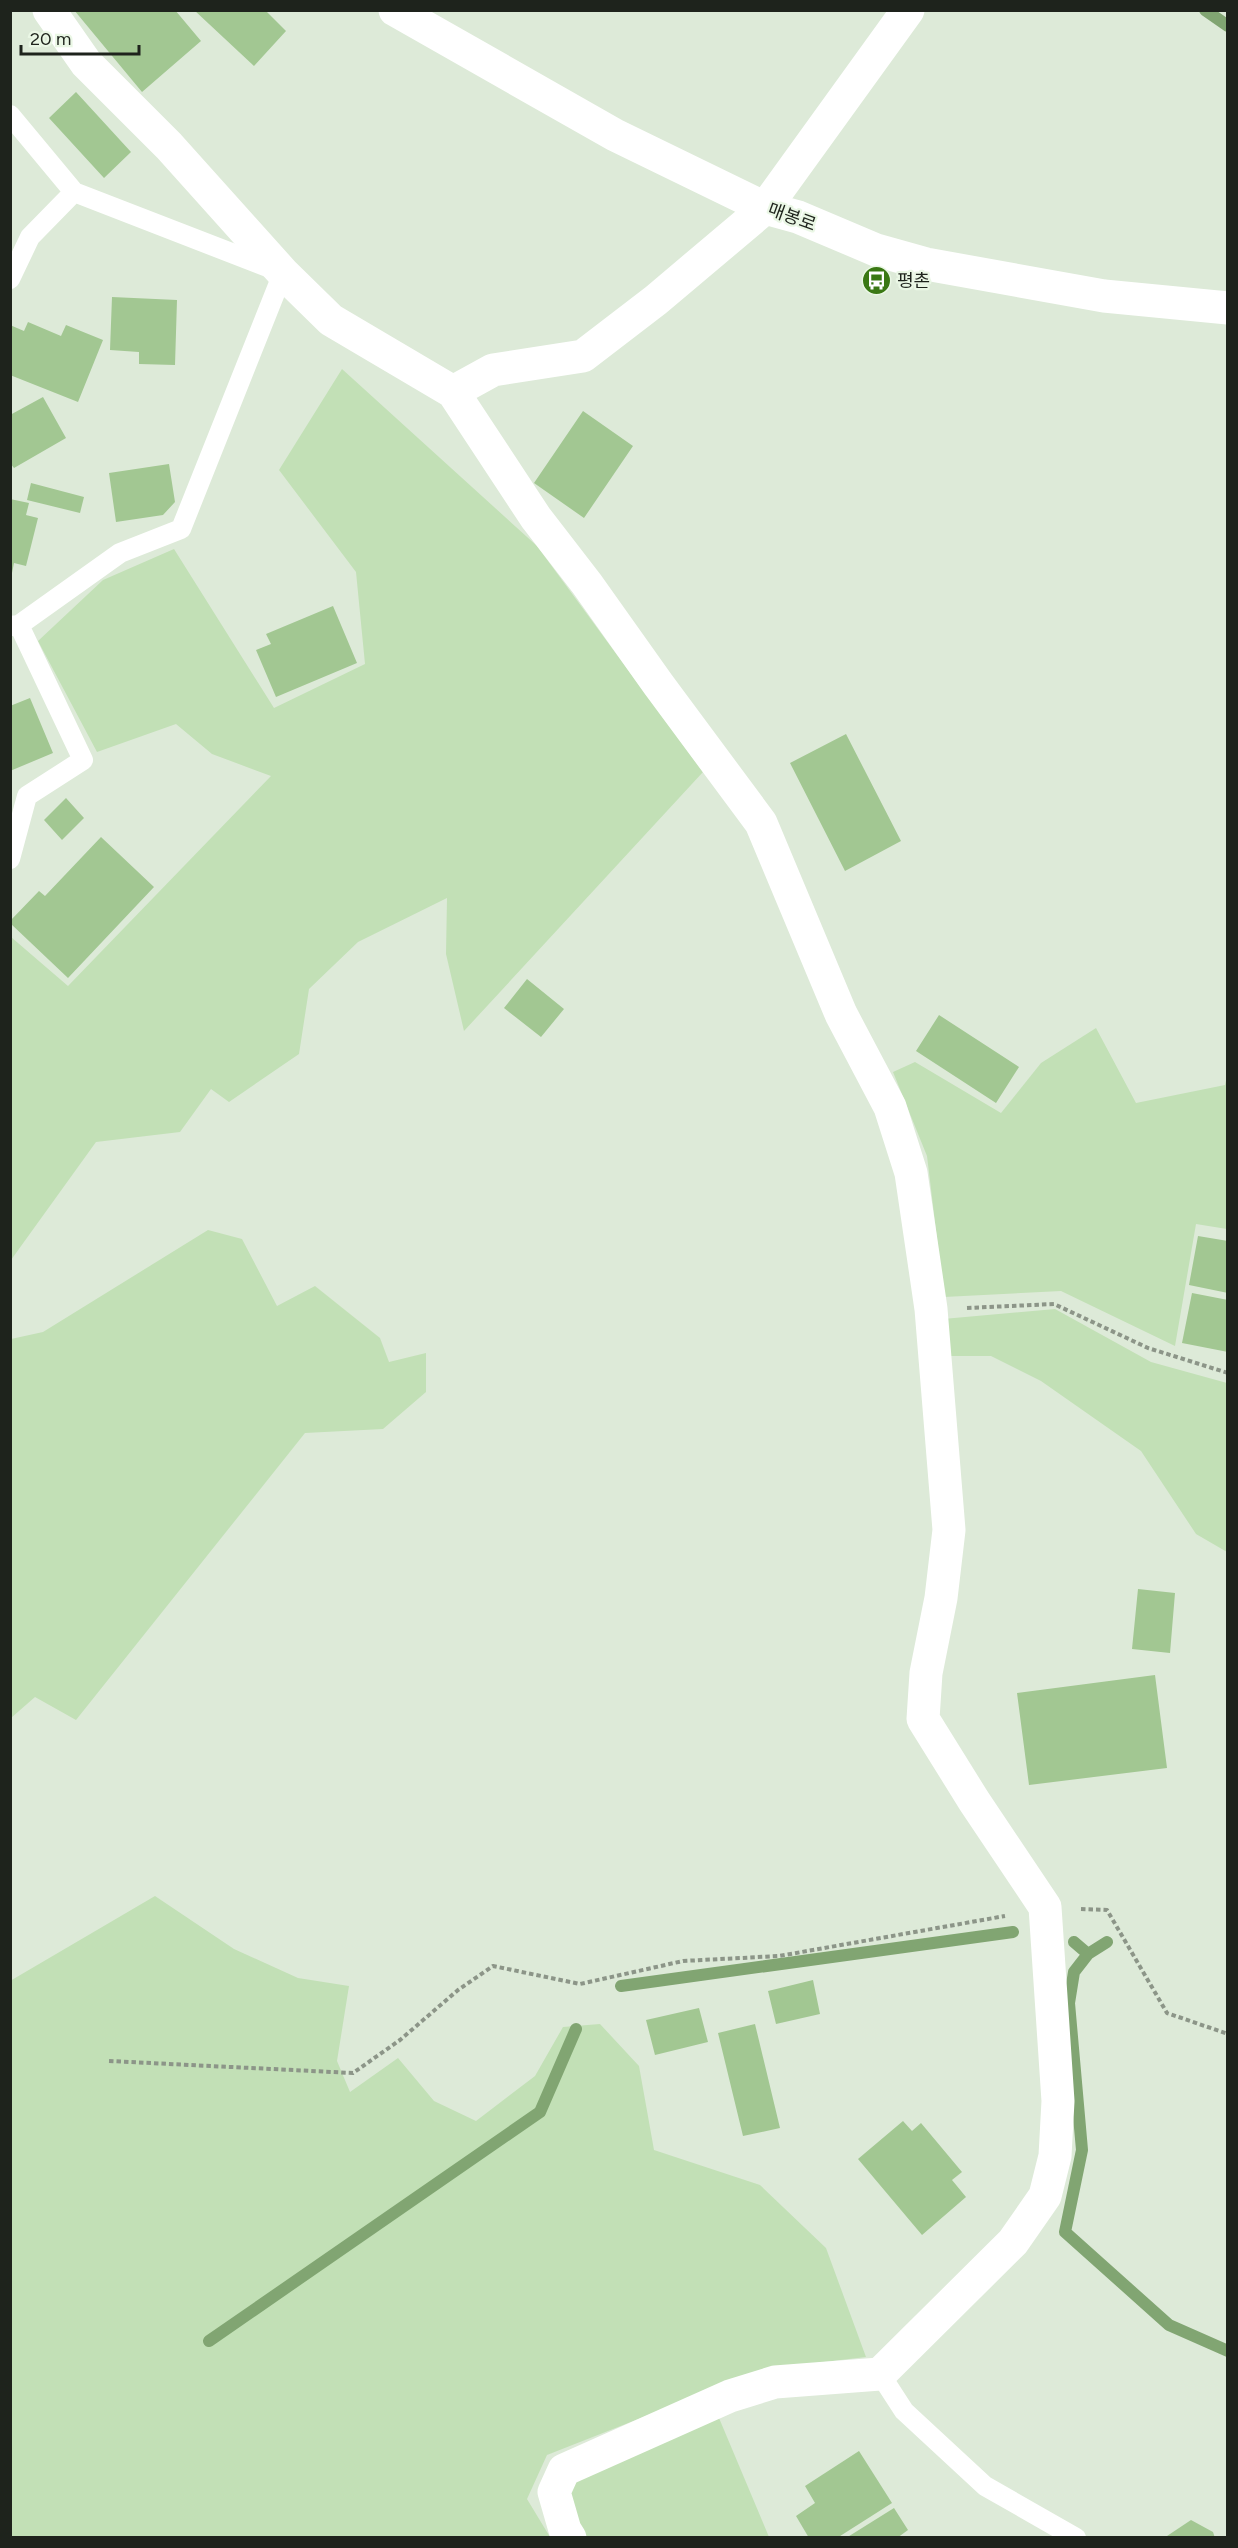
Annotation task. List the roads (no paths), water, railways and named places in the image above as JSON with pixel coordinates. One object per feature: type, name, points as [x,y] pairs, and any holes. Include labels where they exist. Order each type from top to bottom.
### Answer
[{"type":"street","points":[[49,10],[86,63],[169,146],[284,273],[331,320],[453,393],[536,518],[587,584],[761,823],[842,1014],[890,1107],[911,1173],[931,1310],[949,1530],[941,1598],[926,1673],[923,1719],[974,1801],[1045,1906],[1058,2101],[1054,2157],[1045,2196],[1013,2242],[880,2374],[775,2382],[730,2396],[564,2470],[554,2492],[570,2538]]},
{"type":"street","name":"매봉로","points":[[395,10],[615,135],[765,208],[798,217],[876,250],[926,264],[1104,296],[1227,308]]},
{"type":"street","points":[[453,393],[493,370],[583,356],[656,300],[765,208],[908,10]]},
{"type":"lane","points":[[10,115],[74,192],[284,273],[181,530],[120,553],[15,625],[83,760],[27,796],[10,859]]},
{"type":"lane","points":[[10,279],[30,237],[74,192]]},
{"type":"lane","points":[[880,2374],[904,2411],[985,2486],[1076,2538]]},
{"type":"waterway","points":[[1205,10],[1228,26]]},
{"type":"waterway","points":[[621,1986],[1013,1932]]},
{"type":"waterway","points":[[1074,1942],[1088,1954]]},
{"type":"waterway","points":[[1107,1942],[1088,1954],[1074,1972],[1069,2003],[1082,2150],[1065,2232],[1169,2325],[1228,2351]]},
{"type":"waterway","points":[[209,2341],[540,2112],[576,2029]]},
{"type":"place","name":"평촌","points":[[876,281]]}]
